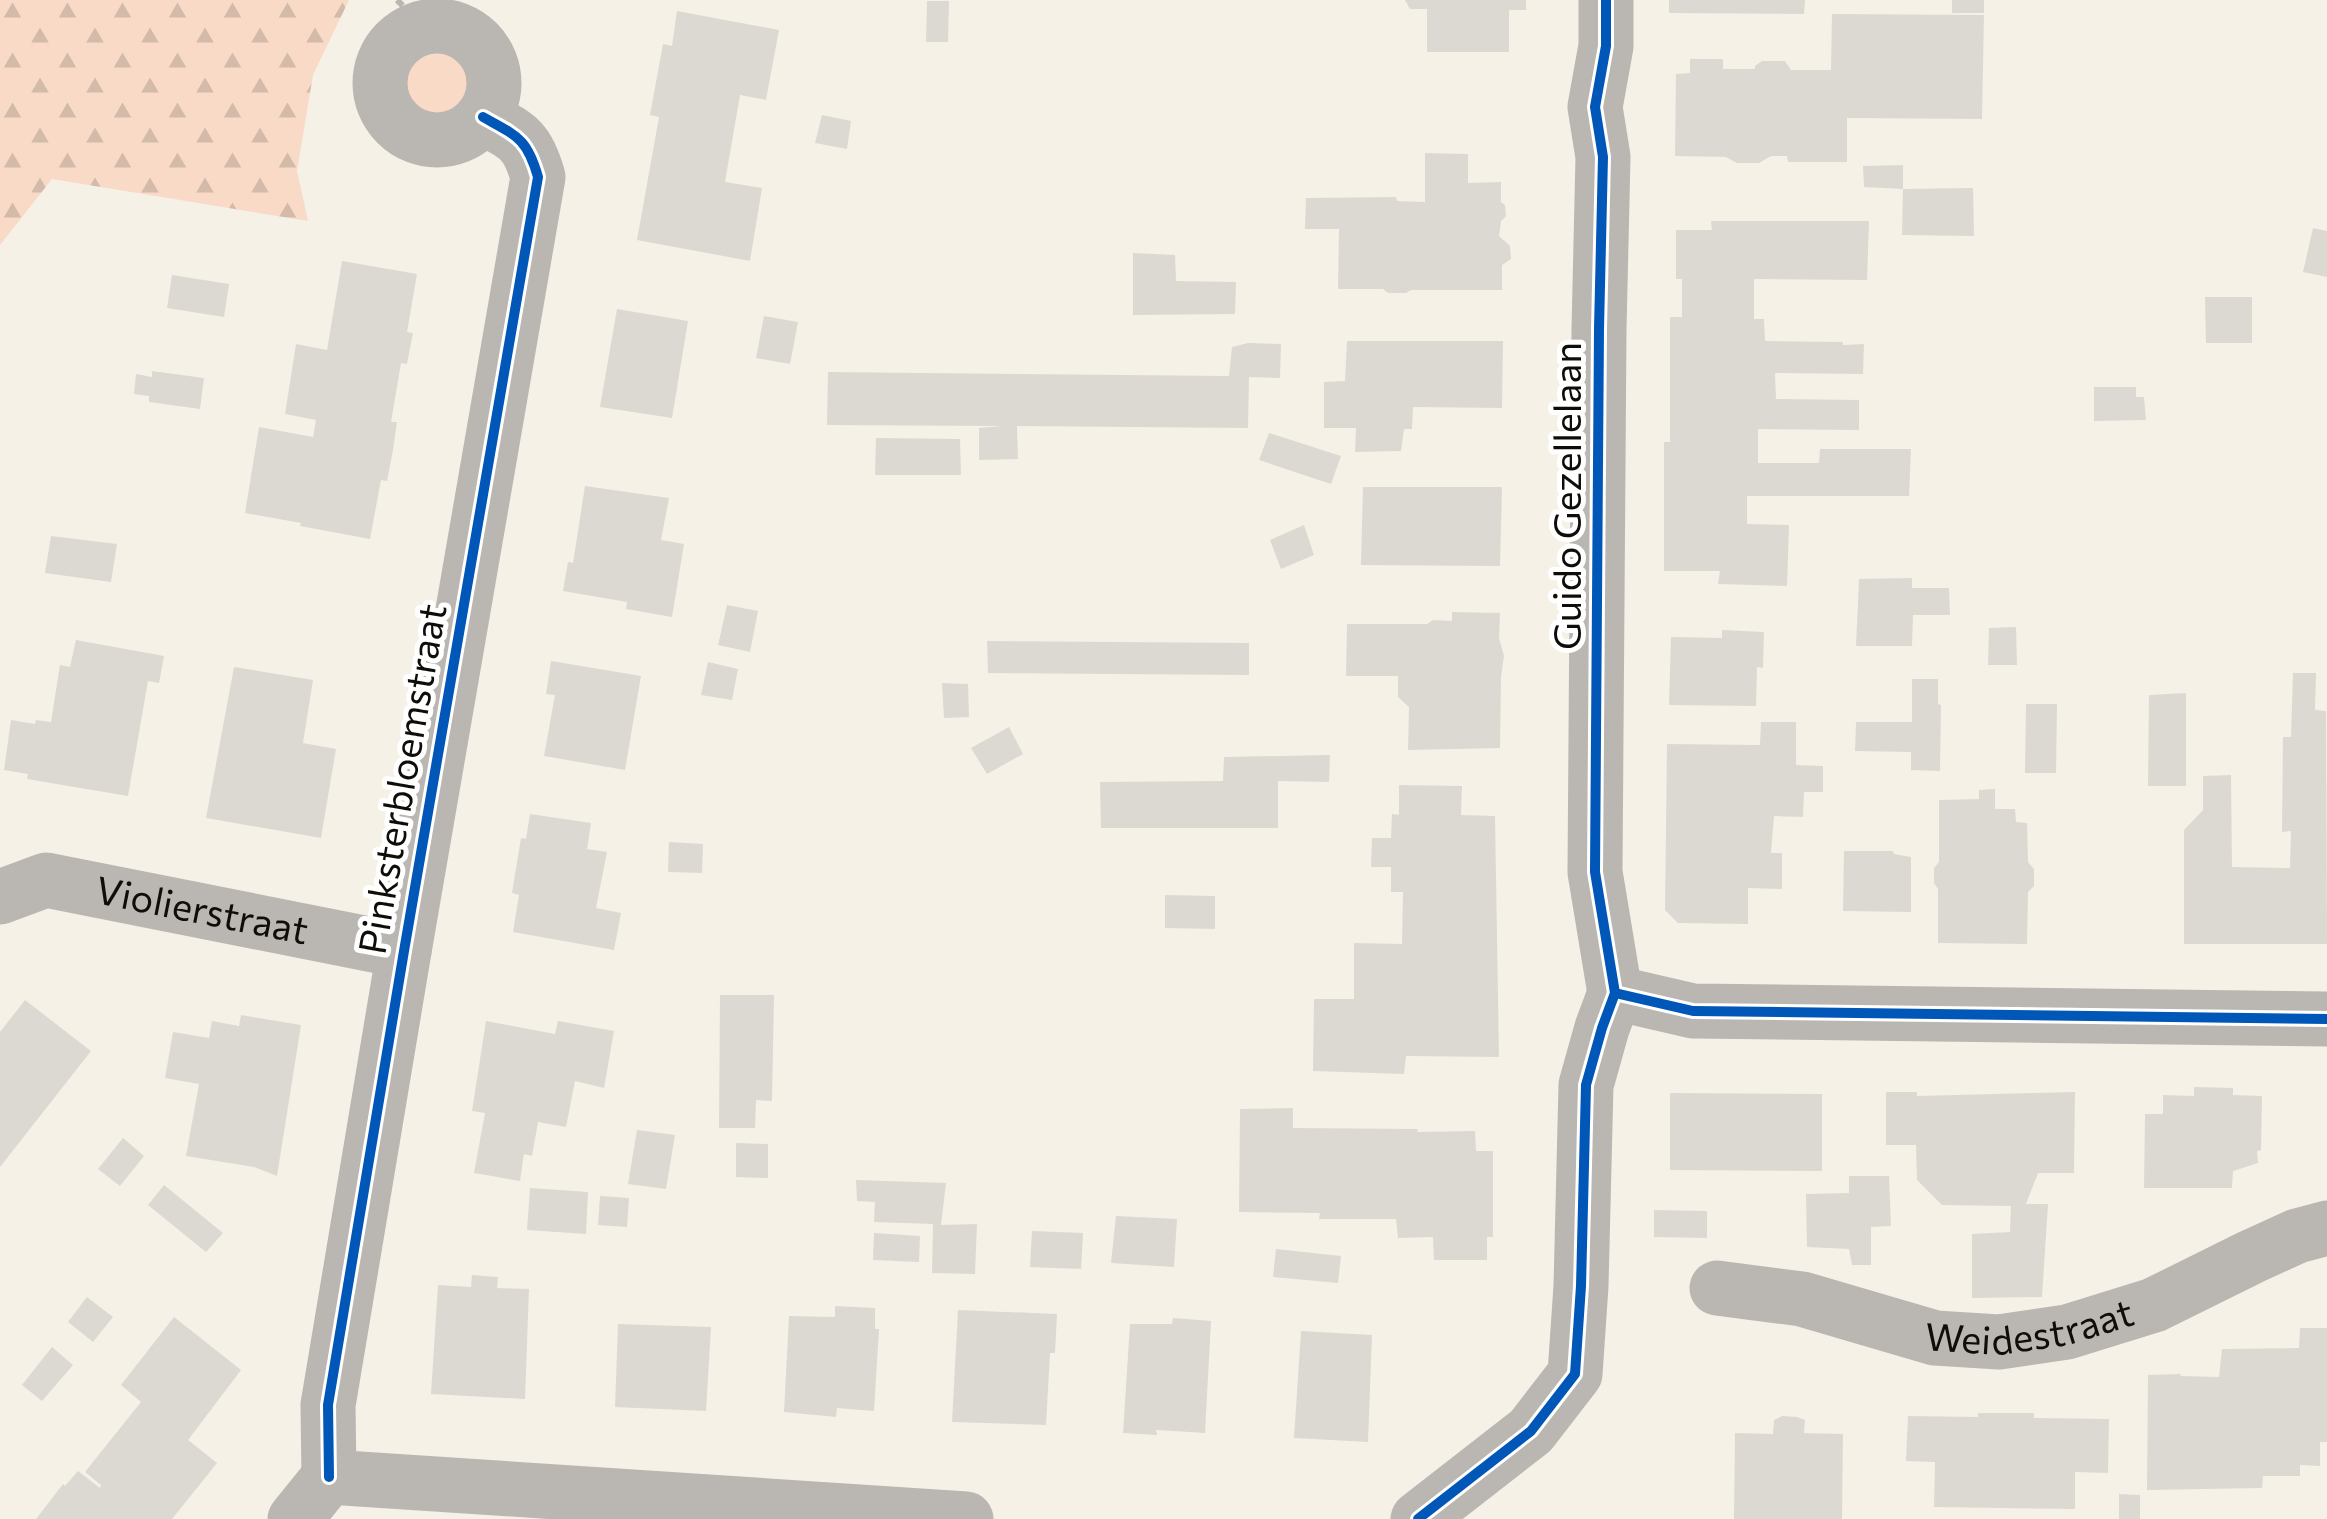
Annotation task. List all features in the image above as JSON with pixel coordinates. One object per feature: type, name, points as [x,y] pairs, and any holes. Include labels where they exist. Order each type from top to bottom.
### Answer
[{"type":"street","name":"Guido Gezellelaan","points":[[1418,1519],[1531,1430],[1575,1374],[1586,1085],[1615,994],[1595,872],[1603,157],[1595,107],[1606,46],[1606,0]]},
{"type":"street","points":[[410,13],[457,28],[484,50],[492,66],[492,102],[483,118],[469,131],[450,139],[430,140],[412,135],[396,124],[385,107],[380,88],[382,68],[390,50],[404,36],[410,13]]},
{"type":"street","name":"Pinksterbloemstraat","points":[[329,1477],[328,1405],[538,178],[531,154],[515,136],[483,118]]},
{"type":"street","name":"Violierstraat","points":[[0,897],[46,880],[404,951]]},
{"type":"street","points":[[1615,994],[1693,1010],[2327,1019]]},
{"type":"street","name":"Weidestraat","points":[[1717,1288],[1802,1299],[1934,1338],[1999,1342],[2067,1332],[2154,1305],[2250,1257],[2327,1228]]},
{"type":"street","points":[[295,1519],[329,1477],[966,1519]]},
{"type":"green space","points":[[0,0],[349,0],[313,75],[297,171],[308,221],[52,179],[0,245]]},
{"type":"green space","points":[[442,48],[468,59],[479,85],[468,111],[442,122],[416,111],[405,85],[416,59]]},
{"type":"building","points":[[1405,0],[1526,0],[1526,10],[1509,10],[1509,52],[1427,52],[1427,9],[1410,9]]},
{"type":"building","points":[[1669,0],[1805,0],[1804,14],[1669,13]]},
{"type":"building","points":[[1952,0],[1984,0],[1984,13],[1952,13]]},
{"type":"building","points":[[927,1],[949,1],[948,42],[926,42]]},
{"type":"building","points":[[677,11],[779,30],[766,100],[740,95],[725,182],[762,188],[750,261],[637,240],[659,117],[650,115],[663,44],[672,46]]},
{"type":"building","points":[[1832,14],[1984,15],[1982,119],[1847,118],[1847,162],[1788,162],[1787,156],[1771,156],[1759,163],[1737,163],[1726,157],[1675,156],[1676,74],[1690,73],[1690,59],[1723,59],[1723,69],[1755,69],[1762,61],[1785,61],[1791,70],[1831,70]]},
{"type":"building","points":[[822,115],[851,121],[847,149],[815,143]]},
{"type":"building","points":[[1425,153],[1468,154],[1468,183],[1501,182],[1506,216],[1501,221],[1499,236],[1510,246],[1511,259],[1502,265],[1502,290],[1388,293],[1383,289],[1338,289],[1339,229],[1305,229],[1306,198],[1396,197],[1397,201],[1425,202]]},
{"type":"building","points":[[1903,165],[1903,189],[1864,187],[1863,166]]},
{"type":"building","points":[[1973,188],[1974,236],[1902,235],[1903,189]]},
{"type":"building","points":[[1711,221],[1869,221],[1867,280],[1754,279],[1754,319],[1764,319],[1765,341],[1864,344],[1863,374],[1775,373],[1776,399],[1859,400],[1859,430],[1758,429],[1758,463],[1819,463],[1820,449],[1911,449],[1909,496],[1747,496],[1747,524],[1789,525],[1787,586],[1718,584],[1720,571],[1664,571],[1664,442],[1670,442],[1670,317],[1682,317],[1682,279],[1676,279],[1676,230],[1712,230]]},
{"type":"building","points":[[2313,228],[2327,231],[2327,277],[2303,272]]},
{"type":"building","points":[[1133,253],[1175,255],[1176,281],[1236,282],[1235,314],[1133,315]]},
{"type":"building","points":[[342,261],[417,274],[407,332],[413,333],[407,364],[401,363],[391,422],[397,422],[393,450],[387,481],[381,480],[370,539],[245,513],[259,427],[313,437],[316,420],[285,414],[296,344],[327,350]]},
{"type":"building","points":[[172,275],[229,284],[224,317],[167,308]]},
{"type":"building","points":[[2205,297],[2252,297],[2252,343],[2206,343]]},
{"type":"building","points":[[617,309],[688,321],[672,418],[600,407]]},
{"type":"building","points":[[764,316],[798,322],[790,364],[756,358]]},
{"type":"building","points":[[1347,341],[1503,341],[1502,408],[1413,407],[1412,429],[1404,429],[1401,451],[1355,452],[1356,428],[1324,428],[1324,382],[1345,381]]},
{"type":"building","points":[[1248,343],[1281,344],[1280,378],[1249,377],[1248,428],[1017,426],[1018,459],[979,460],[979,428],[1003,426],[827,425],[828,372],[1229,376],[1232,347]]},
{"type":"building","points":[[152,371],[204,378],[200,409],[149,402],[149,396],[134,394],[136,374],[152,377]]},
{"type":"building","points":[[2094,387],[2136,387],[2136,397],[2144,397],[2146,420],[2094,421]]},
{"type":"building","points":[[1269,433],[1341,456],[1331,484],[1259,460]]},
{"type":"building","points":[[876,438],[960,439],[961,475],[875,475]]},
{"type":"building","points":[[585,486],[669,498],[661,540],[684,544],[672,617],[626,609],[627,602],[563,591],[568,562],[573,563]]},
{"type":"building","points":[[1363,487],[1502,487],[1500,566],[1361,565]]},
{"type":"building","points":[[1304,525],[1314,555],[1281,569],[1270,540]]},
{"type":"building","points":[[51,536],[117,544],[111,582],[45,573]]},
{"type":"building","points":[[1912,578],[1912,588],[1949,588],[1950,615],[1913,615],[1912,646],[1856,646],[1859,579]]},
{"type":"building","points":[[727,605],[758,611],[750,652],[718,645]]},
{"type":"building","points":[[1452,612],[1500,613],[1499,638],[1504,656],[1500,748],[1408,750],[1409,707],[1398,697],[1398,676],[1346,676],[1347,624],[1427,624],[1433,620],[1452,621]]},
{"type":"building","points":[[2016,627],[2017,665],[1988,665],[1989,628]]},
{"type":"building","points":[[1722,630],[1764,632],[1763,668],[1757,667],[1756,706],[1669,705],[1671,637],[1722,638]]},
{"type":"building","points":[[76,640],[164,656],[159,683],[148,681],[128,796],[27,779],[28,774],[4,770],[11,720],[51,722],[60,665],[70,667]]},
{"type":"building","points":[[987,641],[1249,643],[1249,675],[988,673]]},
{"type":"building","points":[[551,661],[641,676],[625,770],[544,756],[555,695],[546,694]]},
{"type":"building","points":[[708,662],[738,669],[732,700],[701,695]]},
{"type":"building","points":[[234,667],[313,680],[303,743],[336,749],[321,838],[206,818]]},
{"type":"building","points":[[2293,673],[2316,673],[2315,710],[2326,711],[2327,944],[2184,944],[2184,830],[2203,810],[2203,776],[2231,775],[2232,867],[2290,868],[2291,831],[2282,832],[2283,737],[2291,737]]},
{"type":"building","points":[[1912,679],[1938,679],[1940,771],[1911,770],[1911,752],[1855,751],[1856,722],[1912,722]]},
{"type":"building","points":[[942,683],[968,684],[969,717],[944,718]]},
{"type":"building","points":[[2186,693],[2186,786],[2148,786],[2149,695]]},
{"type":"building","points":[[2026,704],[2057,704],[2056,773],[2025,773]]},
{"type":"building","points":[[1761,722],[1796,722],[1796,765],[1823,766],[1823,792],[1804,792],[1803,817],[1774,816],[1771,853],[1782,853],[1782,889],[1748,888],[1748,924],[1678,923],[1665,910],[1667,744],[1760,745]]},
{"type":"building","points":[[1009,727],[1023,754],[987,774],[971,748]]},
{"type":"building","points":[[1330,755],[1329,782],[1278,781],[1278,828],[1101,828],[1100,782],[1223,781],[1224,757]]},
{"type":"building","points":[[1399,785],[1462,786],[1461,815],[1495,816],[1499,1057],[1406,1056],[1404,1074],[1313,1071],[1314,999],[1354,999],[1354,943],[1402,944],[1403,892],[1391,892],[1391,867],[1371,867],[1372,838],[1391,838],[1392,814],[1399,815]]},
{"type":"building","points":[[1995,789],[1995,809],[2015,809],[2016,822],[2027,823],[2028,862],[2034,869],[2034,886],[2028,892],[2027,944],[1938,943],[1934,868],[1939,862],[1939,800],[1979,799],[1979,790]]},
{"type":"building","points":[[530,814],[591,823],[587,849],[607,852],[596,908],[621,913],[614,950],[513,932],[519,895],[512,893],[521,838],[526,839]]},
{"type":"building","points":[[669,842],[703,844],[702,873],[668,872]]},
{"type":"building","points":[[1844,851],[1893,851],[1911,857],[1911,912],[1843,911]]},
{"type":"building","points":[[1165,895],[1215,896],[1215,929],[1165,928]]},
{"type":"building","points":[[720,995],[774,995],[772,1101],[756,1100],[755,1128],[719,1128]]},
{"type":"building","points":[[25,1000],[91,1051],[0,1167],[0,1032]]},
{"type":"building","points":[[241,1015],[301,1025],[277,1176],[254,1167],[186,1156],[199,1084],[165,1078],[173,1032],[209,1038],[212,1021],[239,1026]]},
{"type":"building","points":[[486,1021],[555,1034],[558,1021],[614,1031],[604,1088],[575,1081],[566,1127],[538,1122],[532,1156],[524,1154],[520,1181],[474,1173],[485,1113],[472,1111]]},
{"type":"building","points":[[2194,1087],[2233,1088],[2233,1095],[2262,1096],[2258,1163],[2233,1171],[2232,1188],[2144,1188],[2145,1114],[2163,1114],[2163,1095],[2194,1096]]},
{"type":"building","points":[[1886,1092],[1917,1092],[1917,1096],[2075,1092],[2074,1173],[2038,1173],[2026,1204],[2048,1204],[2042,1297],[1972,1298],[1972,1234],[2010,1232],[2011,1206],[1942,1205],[1917,1180],[1916,1145],[1886,1145]]},
{"type":"building","points":[[1670,1093],[1822,1094],[1822,1171],[1670,1170]]},
{"type":"building","points":[[1293,1108],[1293,1128],[1475,1131],[1476,1151],[1493,1151],[1493,1237],[1487,1237],[1487,1260],[1434,1260],[1433,1237],[1398,1238],[1396,1219],[1319,1219],[1320,1213],[1239,1212],[1240,1109]]},
{"type":"building","points":[[637,1130],[675,1135],[666,1189],[628,1184]]},
{"type":"building","points":[[123,1138],[144,1156],[120,1186],[98,1169]]},
{"type":"building","points":[[736,1143],[768,1144],[768,1178],[736,1177]]},
{"type":"building","points":[[1849,1176],[1889,1176],[1891,1226],[1871,1227],[1871,1265],[1852,1265],[1849,1249],[1807,1247],[1806,1194],[1849,1193]]},
{"type":"building","points":[[856,1180],[946,1183],[941,1225],[977,1224],[975,1274],[932,1273],[933,1224],[874,1222],[875,1202],[857,1201]]},
{"type":"building","points":[[164,1185],[223,1233],[206,1252],[148,1205]]},
{"type":"building","points":[[530,1188],[588,1192],[586,1234],[527,1230]]},
{"type":"building","points":[[600,1196],[629,1198],[627,1227],[598,1225]]},
{"type":"building","points":[[1654,1210],[1707,1211],[1707,1238],[1654,1237]]},
{"type":"building","points":[[1116,1216],[1177,1219],[1174,1267],[1111,1263]]},
{"type":"building","points":[[1032,1231],[1083,1233],[1081,1269],[1030,1267]]},
{"type":"building","points":[[874,1233],[920,1236],[919,1262],[873,1260]]},
{"type":"building","points":[[1276,1249],[1341,1256],[1338,1283],[1273,1277]]},
{"type":"building","points":[[472,1275],[498,1277],[497,1288],[529,1289],[525,1399],[431,1394],[438,1285],[471,1287]]},
{"type":"building","points":[[87,1297],[113,1317],[93,1342],[68,1322]]},
{"type":"building","points":[[835,1306],[875,1308],[875,1329],[879,1329],[874,1411],[837,1408],[836,1417],[784,1412],[789,1316],[835,1317]]},
{"type":"building","points":[[958,1310],[1057,1314],[1055,1353],[1050,1353],[1046,1425],[952,1422]]},
{"type":"building","points":[[174,1317],[241,1370],[188,1440],[217,1463],[172,1519],[36,1519],[78,1471],[100,1488],[85,1472],[141,1402],[121,1385]]},
{"type":"building","points":[[1173,1318],[1211,1321],[1205,1433],[1123,1433],[1130,1324],[1172,1324]]},
{"type":"building","points":[[618,1324],[711,1327],[706,1411],[615,1407]]},
{"type":"building","points":[[2300,1328],[2327,1328],[2327,1442],[2320,1442],[2320,1466],[2300,1465],[2300,1476],[2263,1476],[2262,1488],[2147,1490],[2148,1375],[2219,1377],[2222,1349],[2299,1348]]},
{"type":"building","points":[[1301,1331],[1372,1335],[1368,1442],[1294,1438]]},
{"type":"building","points":[[52,1347],[73,1365],[42,1401],[22,1385]]},
{"type":"building","points":[[1978,1413],[2109,1419],[2108,1473],[2075,1472],[2075,1509],[1934,1507],[1935,1462],[1906,1461],[1908,1416],[1978,1417]]},
{"type":"building","points":[[1782,1416],[1805,1420],[1804,1433],[1843,1434],[1842,1519],[1734,1519],[1735,1433],[1773,1434],[1774,1420]]},
{"type":"building","points":[[2119,1494],[2140,1495],[2140,1519],[2119,1519]]},
{"type":"cycle path","points":[[1606,0],[1606,46],[1595,107],[1603,157],[1595,872],[1615,993]]},
{"type":"cycle path","points":[[329,1477],[328,1405],[538,177],[525,146],[483,117]]},
{"type":"cycle path","points":[[1418,1519],[1531,1431],[1575,1374],[1586,1085],[1615,993],[1693,1011],[2327,1019]]}]
